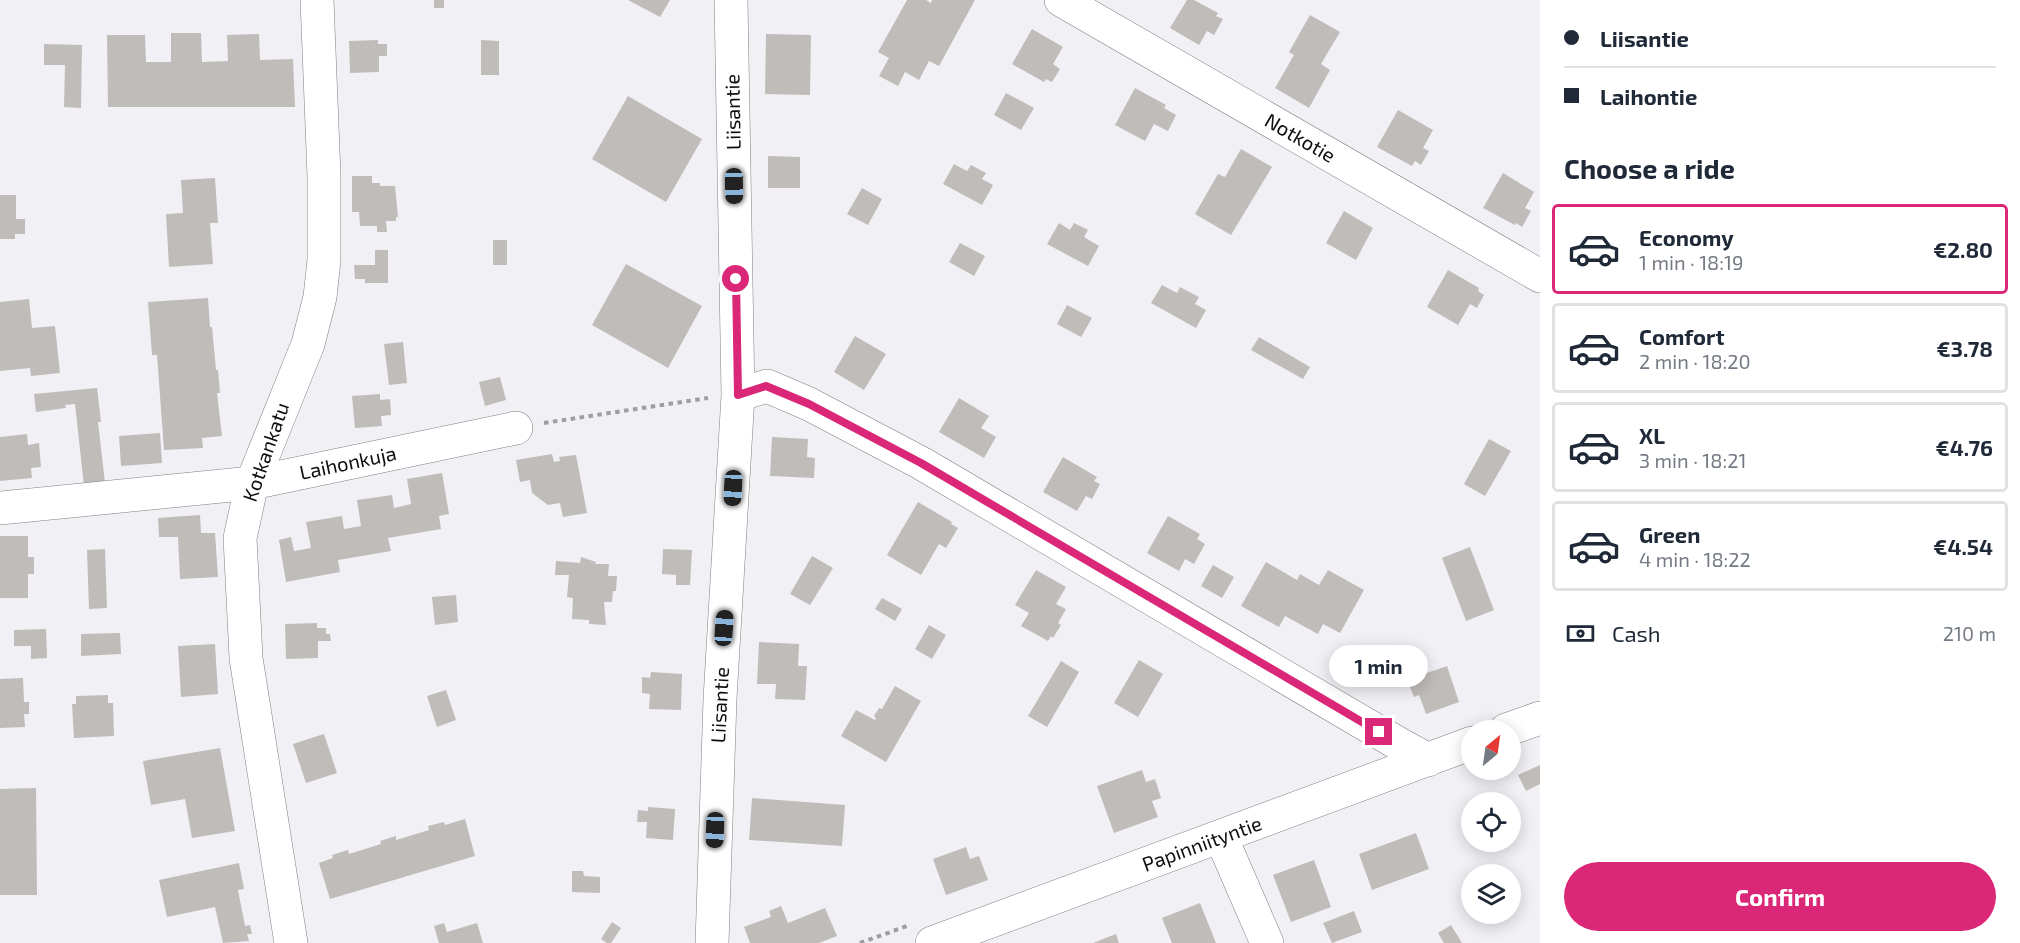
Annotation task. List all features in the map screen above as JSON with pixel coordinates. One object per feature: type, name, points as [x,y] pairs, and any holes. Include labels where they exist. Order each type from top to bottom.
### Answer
[{"type":"street","name":"Kotkankatu","points":[[291,943],[246,658],[240,538],[252,483],[308,344],[320,297],[324,260],[324,176],[317,0]]},
{"type":"street","name":"Liisantie","points":[[712,943],[720,699],[738,395],[731,0]]},
{"type":"street","name":"Notkotie","points":[[1061,0],[1540,276]]},
{"type":"street","points":[[738,395],[766,386],[809,404],[921,463],[1428,760]]},
{"type":"street","name":"Laihonkuja","points":[[0,508],[252,483],[516,428]]},
{"type":"street","points":[[1521,725],[1540,718]]},
{"type":"street","name":"Papinniityntie","points":[[932,943],[1461,747]]},
{"type":"street","points":[[1221,837],[1267,943]]},
{"type":"path","points":[[516,428],[738,395]]},
{"type":"building","points":[[434,0],[444,0],[444,8],[434,8]]},
{"type":"building","points":[[628,0],[670,0],[660,17]]},
{"type":"building","points":[[907,0],[926,0],[931,3],[932,0],[975,0],[939,66],[929,61],[919,80],[905,72],[898,86],[879,76],[889,58],[878,52]]},
{"type":"building","points":[[1187,0],[1194,0],[1218,13],[1216,16],[1223,19],[1214,35],[1207,31],[1199,45],[1170,28]]},
{"type":"building","points":[[1310,15],[1340,32],[1321,64],[1330,70],[1309,108],[1275,88],[1294,55],[1289,52]]},
{"type":"building","points":[[1032,29],[1063,47],[1053,64],[1060,69],[1052,82],[1046,79],[1044,82],[1012,64]]},
{"type":"building","points":[[171,33],[201,33],[202,62],[228,61],[227,35],[259,34],[260,60],[293,59],[295,107],[108,107],[107,35],[145,35],[146,62],[171,62]]},
{"type":"building","points":[[766,34],[811,35],[810,95],[765,94]]},
{"type":"building","points":[[378,40],[378,44],[387,44],[387,56],[379,56],[379,72],[350,73],[349,41]]},
{"type":"building","points":[[481,40],[499,41],[499,75],[481,75]]},
{"type":"building","points":[[44,44],[82,45],[81,108],[64,107],[65,65],[44,65]]},
{"type":"building","points":[[1135,88],[1166,105],[1164,108],[1176,115],[1168,131],[1154,124],[1145,141],[1115,125]]},
{"type":"building","points":[[1006,93],[1034,108],[1021,130],[994,115]]},
{"type":"building","points":[[628,96],[702,139],[666,202],[592,159]]},
{"type":"building","points":[[1398,110],[1433,130],[1423,148],[1429,151],[1421,165],[1415,161],[1412,166],[1377,147]]},
{"type":"building","points":[[1241,149],[1272,167],[1231,235],[1195,214],[1218,174],[1225,177]]},
{"type":"building","points":[[768,156],[800,157],[800,188],[768,188]]},
{"type":"building","points":[[954,164],[967,171],[971,165],[986,173],[982,179],[993,185],[982,205],[943,184]]},
{"type":"building","points":[[1503,173],[1534,192],[1525,208],[1531,211],[1522,227],[1483,208]]},
{"type":"building","points":[[352,176],[372,176],[372,183],[380,183],[380,186],[395,186],[398,217],[396,221],[386,221],[387,232],[377,232],[377,226],[360,226],[359,212],[352,212]]},
{"type":"building","points":[[215,178],[218,223],[210,223],[213,264],[169,267],[166,214],[183,213],[181,180]]},
{"type":"building","points":[[862,188],[882,199],[868,225],[847,214]]},
{"type":"building","points":[[0,195],[16,195],[16,219],[25,219],[25,234],[15,234],[15,239],[0,239]]},
{"type":"building","points":[[1344,211],[1373,228],[1356,260],[1326,243]]},
{"type":"building","points":[[1059,223],[1070,230],[1074,223],[1088,230],[1084,237],[1099,246],[1088,266],[1047,244]]},
{"type":"building","points":[[493,240],[507,240],[507,265],[493,265]]},
{"type":"building","points":[[960,243],[985,256],[974,276],[949,262]]},
{"type":"building","points":[[375,250],[388,250],[388,283],[365,283],[365,279],[355,279],[354,265],[375,265]]},
{"type":"building","points":[[626,264],[702,306],[668,368],[592,325]]},
{"type":"building","points":[[1448,270],[1479,288],[1478,291],[1484,295],[1477,308],[1470,304],[1458,325],[1427,307]]},
{"type":"building","points":[[1162,285],[1177,293],[1180,287],[1199,297],[1195,304],[1206,310],[1196,328],[1151,303]]},
{"type":"building","points":[[208,298],[210,327],[212,327],[216,370],[218,370],[220,393],[217,393],[222,436],[202,438],[203,448],[164,450],[157,355],[152,355],[148,302]]},
{"type":"building","points":[[29,299],[32,328],[55,326],[60,373],[31,376],[30,368],[0,371],[0,302]]},
{"type":"building","points":[[1067,305],[1092,318],[1081,337],[1057,324]]},
{"type":"building","points":[[855,336],[886,354],[864,390],[834,372]]},
{"type":"building","points":[[1259,337],[1310,367],[1303,379],[1251,350]]},
{"type":"building","points":[[403,342],[407,383],[389,385],[384,344]]},
{"type":"building","points":[[500,377],[506,400],[485,406],[479,382]]},
{"type":"building","points":[[97,388],[101,422],[98,422],[105,483],[84,486],[75,404],[65,405],[66,408],[36,412],[34,394]]},
{"type":"building","points":[[380,394],[380,400],[390,399],[391,415],[381,416],[382,426],[355,428],[352,396]]},
{"type":"building","points":[[959,398],[989,416],[981,428],[996,437],[984,458],[939,432]]},
{"type":"building","points":[[160,433],[162,463],[121,466],[119,436]]},
{"type":"building","points":[[27,434],[28,445],[39,443],[41,467],[31,468],[32,478],[0,481],[0,437]]},
{"type":"building","points":[[772,437],[808,439],[807,457],[815,458],[814,478],[770,476]]},
{"type":"building","points":[[1489,439],[1511,451],[1485,496],[1464,484]]},
{"type":"building","points":[[552,454],[554,462],[560,461],[559,457],[576,455],[587,513],[563,517],[560,503],[548,505],[532,493],[530,480],[520,482],[516,460]]},
{"type":"building","points":[[1063,457],[1097,477],[1094,481],[1100,484],[1092,499],[1086,496],[1077,511],[1043,492]]},
{"type":"building","points":[[442,473],[449,514],[439,516],[441,529],[388,538],[391,551],[338,560],[340,572],[286,582],[279,540],[291,537],[294,551],[311,548],[306,522],[342,516],[344,529],[361,526],[357,500],[392,495],[394,508],[411,504],[407,479]]},
{"type":"building","points":[[918,502],[958,528],[946,548],[939,544],[921,575],[887,555]]},
{"type":"building","points":[[200,515],[201,533],[215,533],[218,577],[180,579],[178,537],[159,537],[158,518]]},
{"type":"building","points":[[1168,516],[1200,534],[1197,539],[1205,544],[1194,564],[1185,559],[1179,571],[1147,553]]},
{"type":"building","points":[[0,536],[28,536],[28,557],[34,557],[34,574],[28,574],[28,598],[0,598]]},
{"type":"building","points":[[1470,547],[1494,610],[1466,621],[1442,558]]},
{"type":"building","points":[[105,549],[107,608],[89,609],[87,550]]},
{"type":"building","points":[[663,549],[692,550],[690,585],[676,585],[676,575],[662,574]]},
{"type":"building","points":[[812,556],[833,568],[810,605],[790,594]]},
{"type":"building","points":[[581,557],[596,562],[595,564],[609,564],[608,576],[617,576],[616,591],[613,591],[612,602],[604,602],[606,625],[589,624],[589,620],[572,619],[573,598],[567,597],[569,575],[555,575],[556,561],[580,563]]},
{"type":"building","points":[[1266,562],[1297,580],[1300,574],[1319,585],[1328,570],[1364,590],[1340,633],[1323,624],[1318,634],[1285,616],[1279,627],[1241,606]]},
{"type":"building","points":[[1213,565],[1234,577],[1222,598],[1201,586]]},
{"type":"building","points":[[1036,570],[1066,587],[1056,604],[1066,609],[1058,623],[1061,625],[1053,638],[1051,636],[1048,641],[1021,626],[1029,613],[1015,605]]},
{"type":"building","points":[[456,595],[458,622],[435,625],[432,597]]},
{"type":"building","points":[[882,598],[902,609],[895,621],[875,609]]},
{"type":"building","points":[[317,623],[317,628],[326,628],[326,634],[330,634],[331,641],[318,641],[318,658],[286,659],[285,624]]},
{"type":"building","points":[[929,625],[946,635],[932,659],[915,649]]},
{"type":"building","points":[[46,629],[47,658],[31,659],[31,646],[14,646],[14,630]]},
{"type":"building","points":[[120,633],[121,654],[81,656],[81,634]]},
{"type":"building","points":[[759,642],[799,644],[798,666],[807,666],[805,700],[775,699],[776,684],[757,684]]},
{"type":"building","points":[[215,644],[218,694],[181,697],[178,646]]},
{"type":"building","points":[[1139,660],[1163,674],[1138,717],[1114,703]]},
{"type":"building","points":[[1061,661],[1079,672],[1047,727],[1028,716]]},
{"type":"building","points":[[1447,666],[1459,702],[1426,714],[1419,695],[1414,697],[1407,680]]},
{"type":"building","points":[[651,672],[682,674],[681,710],[649,709],[650,694],[642,693],[642,677],[650,678]]},
{"type":"building","points":[[23,678],[24,702],[29,702],[29,714],[24,714],[25,727],[0,728],[0,679]]},
{"type":"building","points":[[895,686],[921,701],[886,762],[841,736],[856,710],[875,720],[874,716],[879,708],[882,709]]},
{"type":"building","points":[[446,690],[456,720],[437,727],[427,696]]},
{"type":"building","points":[[108,695],[108,703],[113,703],[114,736],[74,738],[72,704],[76,704],[76,696]]},
{"type":"building","points":[[324,734],[337,773],[306,783],[293,744]]},
{"type":"building","points":[[220,748],[235,831],[192,838],[185,799],[151,805],[143,761]]},
{"type":"building","points":[[1540,765],[1540,784],[1526,791],[1520,780],[1521,774]]},
{"type":"building","points":[[1142,770],[1146,782],[1155,779],[1161,798],[1152,801],[1158,817],[1114,833],[1097,786]]},
{"type":"building","points":[[36,788],[37,895],[0,895],[0,789]]},
{"type":"building","points":[[752,798],[845,805],[842,846],[749,840]]},
{"type":"building","points":[[648,807],[675,809],[673,840],[646,838],[647,822],[637,822],[638,810],[648,811]]},
{"type":"building","points":[[465,819],[475,856],[330,899],[319,863],[333,858],[332,855],[348,850],[349,854],[381,844],[380,841],[396,836],[396,840],[429,830],[428,826],[444,822],[445,825]]},
{"type":"building","points":[[1416,833],[1429,869],[1372,890],[1359,854]]},
{"type":"building","points":[[966,847],[970,859],[979,856],[988,880],[946,895],[933,859]]},
{"type":"building","points":[[1314,860],[1331,907],[1291,922],[1273,875]]},
{"type":"building","points":[[239,863],[244,889],[238,890],[245,926],[250,925],[252,934],[247,934],[249,941],[223,943],[215,907],[167,917],[159,880]]},
{"type":"building","points":[[572,871],[583,871],[584,876],[600,877],[600,893],[572,892]]},
{"type":"building","points":[[1200,903],[1216,943],[1172,943],[1162,918]]},
{"type":"building","points":[[781,906],[788,923],[825,908],[837,936],[819,943],[750,943],[744,927],[771,917],[769,911]]},
{"type":"building","points":[[1354,911],[1362,932],[1332,943],[1323,923]]},
{"type":"building","points":[[612,922],[621,928],[611,943],[607,943],[601,939]]},
{"type":"building","points":[[444,923],[447,932],[477,923],[483,943],[439,943],[434,926]]},
{"type":"building","points":[[1451,925],[1462,943],[1444,943],[1438,933]]},
{"type":"building","points":[[1116,934],[1119,943],[1093,943]]},
{"type":"route","points":[[736,279],[738,395],[766,386],[809,404],[921,463],[1379,732]]}]
